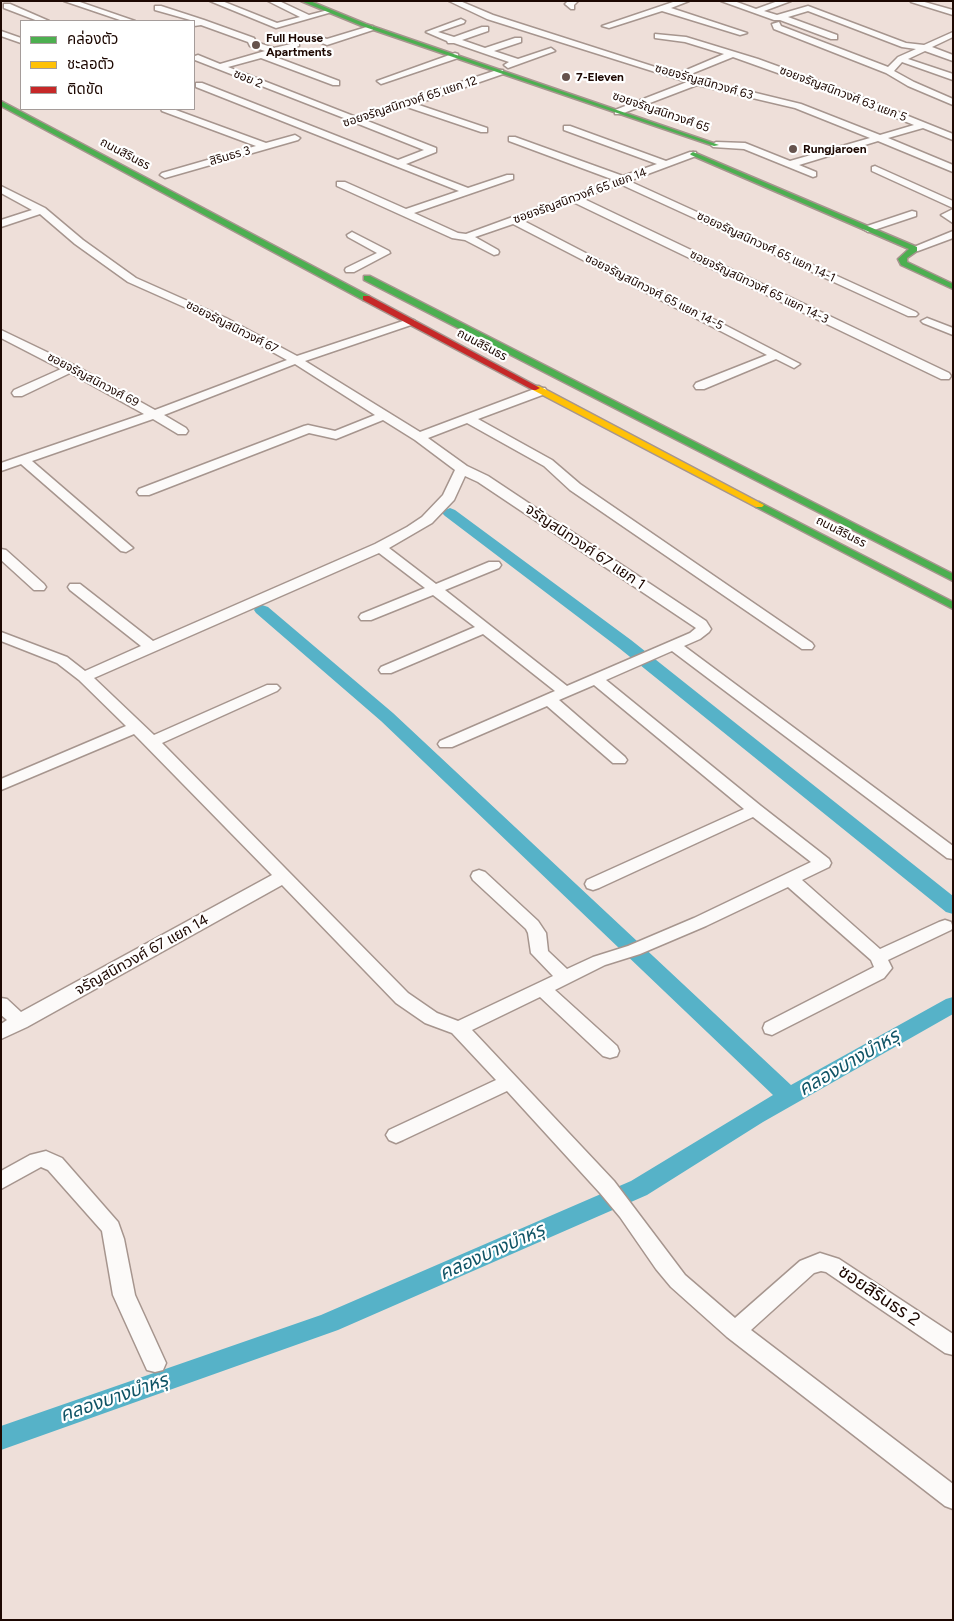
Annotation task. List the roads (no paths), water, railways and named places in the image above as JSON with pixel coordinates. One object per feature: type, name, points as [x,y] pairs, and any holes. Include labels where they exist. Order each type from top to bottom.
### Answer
[{"type":"main road","name":"ซอยจรัญสนิทวงศ์ 65","points":[[304,1],[370,28],[716,145]]},
{"type":"main road","name":"ถนนสิรินธร","points":[[2,105],[541,392],[953,606]]},
{"type":"main road","name":"ซอยจรัญสนิทวงศ์ 65","points":[[693,154],[716,145]]},
{"type":"main road","name":"ซอยจรัญสนิทวงศ์ 65","points":[[693,154],[914,249]]},
{"type":"main road","name":"ถนนสิรินธร","points":[[161,173],[181,183]]},
{"type":"main road","points":[[914,249],[904,256],[902,260],[904,263],[953,287]]},
{"type":"main road","name":"ถนนสิรินธร","points":[[346,267],[953,578]]},
{"type":"main road","points":[[640,442],[667,432]]},
{"type":"main road","points":[[660,453],[688,442]]},
{"type":"street","points":[[68,1],[128,20]]},
{"type":"street","points":[[214,1],[276,26],[328,12]]},
{"type":"street","points":[[272,1],[307,17]]},
{"type":"street","name":"ซอยจรัญสนิทวงศ์ 63","points":[[453,1],[490,17],[696,82],[798,106],[953,169]]},
{"type":"street","points":[[606,26],[685,1]]},
{"type":"street","points":[[725,1],[834,37]]},
{"type":"street","points":[[757,11],[787,1]]},
{"type":"street","points":[[915,2],[953,13]]},
{"type":"street","points":[[4,7],[20,3]]},
{"type":"street","points":[[4,7],[42,20]]},
{"type":"street","points":[[158,8],[189,20]]},
{"type":"street","points":[[662,8],[743,33]]},
{"type":"street","points":[[778,20],[808,8],[905,45],[924,46],[953,58]]},
{"type":"street","points":[[778,20],[777,27],[889,71],[911,84],[953,102]]},
{"type":"street","points":[[462,22],[430,32],[518,62]]},
{"type":"street","points":[[197,23],[250,40],[253,44],[274,51]]},
{"type":"street","points":[[326,42],[370,28]]},
{"type":"street","points":[[430,48],[485,29]]},
{"type":"street","points":[[1,34],[20,41]]},
{"type":"street","points":[[889,71],[901,59],[924,46],[953,34]]},
{"type":"street","name":"ซอยจรัญสนิทวงศ์ 63 แยก 5","points":[[658,36],[673,40],[686,40],[733,54],[840,92],[953,137]]},
{"type":"street","points":[[314,38],[340,47]]},
{"type":"street","points":[[486,51],[518,40]]},
{"type":"street","name":"ซอย 2","points":[[220,67],[296,44]]},
{"type":"street","name":"ซอยจรัญสนิทวงศ์ 65 แยก 12","points":[[320,132],[408,104],[551,51]]},
{"type":"street","points":[[679,76],[733,54]]},
{"type":"street","points":[[262,55],[336,83]]},
{"type":"street","points":[[381,81],[455,56]]},
{"type":"street","points":[[198,58],[220,67]]},
{"type":"street","points":[[901,59],[953,77]]},
{"type":"street","name":"ซอย 2","points":[[220,67],[433,150],[400,163]]},
{"type":"street","points":[[618,112],[696,82]]},
{"type":"street","points":[[199,85],[467,191]]},
{"type":"street","points":[[408,104],[484,130]]},
{"type":"street","points":[[168,110],[265,146]]},
{"type":"street","points":[[790,164],[924,125]]},
{"type":"street","points":[[567,128],[666,164]]},
{"type":"street","name":"สิรินธร 3","points":[[161,173],[295,138]]},
{"type":"street","name":"ซอยจรัญสนิทวงศ์ 65 แยก 14-1","points":[[512,139],[622,180],[912,314]]},
{"type":"street","points":[[716,145],[745,146],[813,174]]},
{"type":"street","name":"ซอยจรัญสนิทวงศ์ 65 แยก 14","points":[[466,237],[693,154]]},
{"type":"street","points":[[875,169],[953,205]]},
{"type":"street","points":[[408,212],[510,177]]},
{"type":"street","points":[[341,184],[408,212],[456,236],[466,237],[494,252]]},
{"type":"street","name":"ซอยจรัญสนิทวงศ์ 67","points":[[1,189],[41,210],[79,242],[132,280],[222,320],[296,360],[419,437],[462,469]]},
{"type":"street","name":"ซอยจรัญสนิทวงศ์ 65 แยก 14-3","points":[[572,198],[945,376]]},
{"type":"street","points":[[1,224],[41,210]]},
{"type":"street","points":[[953,212],[946,215],[953,220]]},
{"type":"street","points":[[868,229],[912,214]]},
{"type":"street","name":"ซอยจรัญสนิทวงศ์ 65 แยก 14-5","points":[[514,220],[794,364]]},
{"type":"street","points":[[914,249],[953,234]]},
{"type":"street","points":[[346,267],[386,252],[352,235]]},
{"type":"street","points":[[939,239],[953,246]]},
{"type":"street","points":[[927,321],[953,332]]},
{"type":"street","points":[[1,467],[155,414],[296,360],[410,322]]},
{"type":"street","name":"ซอยจรัญสนิทวงศ์ 69","points":[[3,336],[72,368],[182,431]]},
{"type":"street","points":[[700,386],[776,354]]},
{"type":"street","points":[[18,392],[72,368]]},
{"type":"street","points":[[419,437],[541,392]]},
{"type":"street","points":[[144,492],[308,429],[336,435],[384,415]]},
{"type":"street","points":[[469,419],[548,463],[575,487],[807,646]]},
{"type":"street","points":[[22,459],[126,548]]},
{"type":"street","points":[[84,677],[380,547],[412,530],[427,520],[449,498],[462,469]]},
{"type":"street","name":"จรัญสนิทวงศ์ 67 แยก 1","points":[[462,469],[483,479],[701,624],[704,629]]},
{"type":"street","points":[[380,547],[566,693]]},
{"type":"street","points":[[1,553],[39,587]]},
{"type":"street","points":[[366,617],[494,564]]},
{"type":"street","points":[[75,587],[151,647]]},
{"type":"street","points":[[386,670],[485,628]]},
{"type":"street","points":[[446,744],[701,634],[704,629]]},
{"type":"street","points":[[1,636],[62,660],[84,677],[152,742],[402,998],[431,1018],[459,1028],[607,1187],[627,1211],[663,1263],[678,1280],[735,1331],[953,1498]]},
{"type":"street","points":[[673,645],[953,854]]},
{"type":"street","points":[[459,1028],[599,961],[700,922],[823,863],[755,810],[596,679]]},
{"type":"street","points":[[152,742],[272,688]]},
{"type":"street","points":[[550,700],[619,760]]},
{"type":"street","points":[[4,781],[137,727]]},
{"type":"street","points":[[592,884],[755,810]]},
{"type":"street","points":[[479,876],[532,926],[537,933],[540,953],[565,977]]},
{"type":"street","name":"จรัญสนิทวงศ์ 67 แยก 14","points":[[1,1032],[283,877]]},
{"type":"street","points":[[772,1028],[878,974],[883,968],[878,957],[790,879]]},
{"type":"street","points":[[878,957],[945,926]]},
{"type":"street","points":[[542,988],[610,1050]]},
{"type":"street","points":[[1,1004],[20,1022]]},
{"type":"street","points":[[396,1135],[509,1082]]},
{"type":"street","points":[[1,1181],[37,1160],[46,1159],[55,1164],[110,1228],[114,1239],[124,1295],[155,1363]]},
{"type":"street","name":"ซอยสิรินธร 2","points":[[735,1331],[806,1267],[820,1262],[832,1265],[953,1346]]},
{"type":"waterway","points":[[450,513],[625,644],[953,907]]},
{"type":"waterway","points":[[262,610],[387,717],[789,1097]]},
{"type":"waterway","name":"คลองบางบำหรุ","points":[[789,1097],[953,1004]]},
{"type":"waterway","name":"คลองบางบำหรุ","points":[[1,1438],[329,1323],[639,1188],[789,1097]]},
{"type":"place","name":"Full House Apartments","points":[[256,45]]},
{"type":"place","name":"7-Eleven","points":[[566,77]]},
{"type":"place","name":"Rungjaroen","points":[[793,149]]}]
